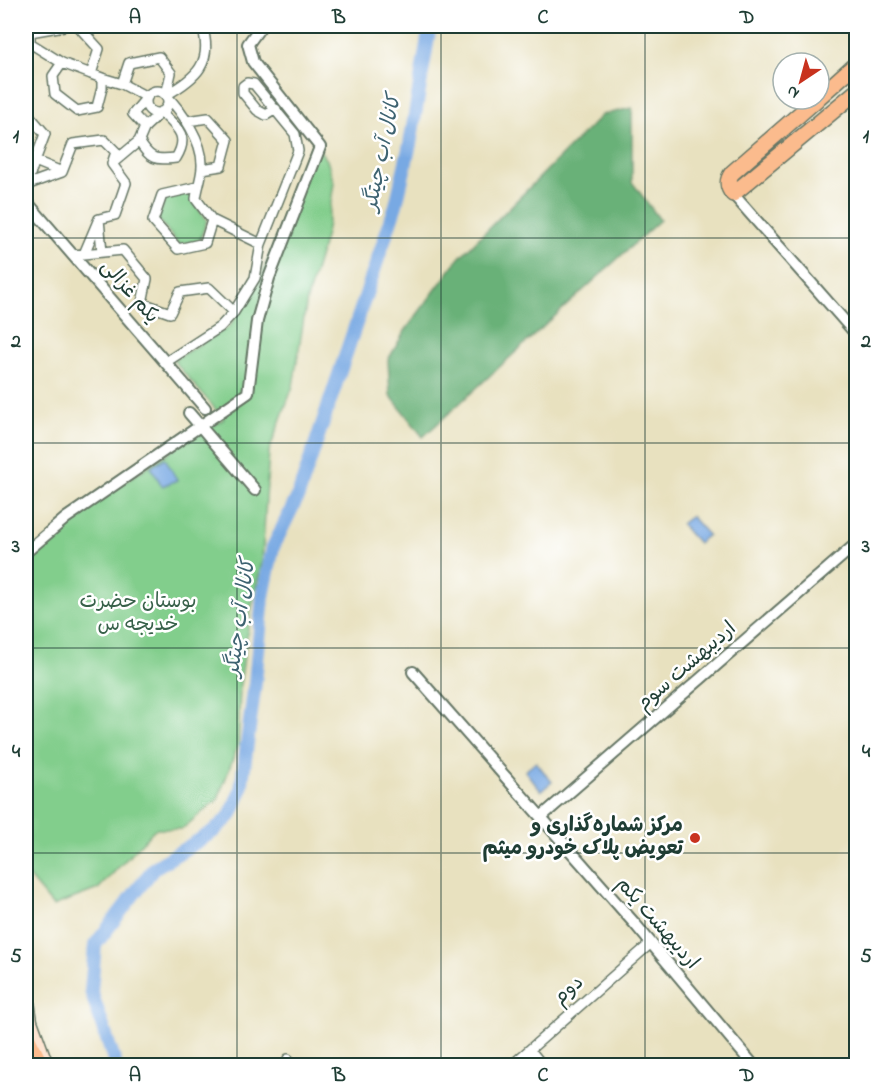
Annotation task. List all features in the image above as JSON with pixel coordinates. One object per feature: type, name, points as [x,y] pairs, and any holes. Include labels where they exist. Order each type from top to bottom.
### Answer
[{"type":"highway","points":[[831,86],[856,64]]},
{"type":"highway","points":[[803,111],[732,173],[728,183],[733,195],[856,92]]},
{"type":"highway","points":[[26,1036],[41,1065]]},
{"type":"main road","points":[[26,988],[31,1021],[48,1065]]},
{"type":"street","points":[[64,26],[30,29],[28,48],[62,63],[122,84],[147,97]]},
{"type":"street","points":[[78,26],[99,49],[91,74]]},
{"type":"street","points":[[166,95],[187,83],[203,65],[206,46],[202,26]]},
{"type":"street","points":[[26,552],[66,518],[248,393],[257,321],[269,278],[320,147],[253,62],[248,44],[261,26]]},
{"type":"street","points":[[112,164],[139,141],[145,127],[168,105],[166,95],[171,73],[159,57],[129,63],[122,84]]},
{"type":"street","points":[[62,63],[52,76],[55,94],[77,111],[97,107],[102,78]]},
{"type":"street","points":[[145,127],[133,114],[147,97],[156,91],[166,95],[184,116],[202,158],[196,199],[212,220],[261,244]]},
{"type":"street","points":[[147,97],[148,108],[154,112],[208,118],[228,140],[222,166],[202,170]]},
{"type":"street","points":[[166,362],[220,327],[234,312],[255,279],[261,244],[298,151],[295,134],[276,109]]},
{"type":"street","points":[[26,112],[45,134],[26,185]]},
{"type":"street","points":[[139,141],[147,154],[158,160],[176,158],[181,149],[182,137],[177,127],[161,112]]},
{"type":"street","points":[[26,185],[62,172],[73,144],[104,140],[116,152],[112,164]]},
{"type":"street","points":[[35,161],[62,172]]},
{"type":"street","points":[[99,219],[115,215],[126,183],[112,164]]},
{"type":"street","points":[[197,188],[162,195],[153,221],[178,249],[205,243],[212,220]]},
{"type":"street","points":[[733,195],[856,334]]},
{"type":"street","name":"یکم غزالی","points":[[26,201],[205,408]]},
{"type":"street","points":[[99,219],[102,252]]},
{"type":"street","points":[[84,254],[99,219]]},
{"type":"street","points":[[73,255],[123,250],[147,279],[142,303],[170,313],[180,292],[209,288],[234,312]]},
{"type":"street","points":[[189,413],[255,490]]},
{"type":"street","name":"اردیبهشت سوم","points":[[541,817],[856,543]]},
{"type":"street","name":"اردیبهشت یکم","points":[[413,672],[651,943],[754,1065]]},
{"type":"street","name":"دوم","points":[[511,1065],[651,943]]},
{"type":"street","points":[[530,1050],[543,1065]]},
{"type":"green space","points":[[632,108],[632,182],[660,220],[423,437],[390,395],[388,360],[405,331],[459,258],[602,115]]},
{"type":"green space","name":"بوستان حضرت خدیجه س","points":[[314,143],[327,160],[334,183],[326,234],[307,299],[293,386],[269,451],[262,562],[250,614],[240,685],[238,745],[218,799],[182,829],[155,829],[98,889],[53,906],[26,874],[26,558],[122,484],[172,450],[224,419],[173,360],[229,327],[258,284]]},
{"type":"green space","points":[[192,192],[192,201],[207,220],[200,240],[179,245],[158,219],[166,197]]},
{"type":"water","points":[[165,458],[177,480],[162,486],[151,467]]},
{"type":"water","points":[[691,516],[708,535],[698,543],[681,524]]},
{"type":"water","points":[[536,762],[552,782],[541,791],[525,771]]},
{"type":"waterway","name":"کانال آب چیتگر","points":[[116,1066],[91,991],[95,945],[154,868],[214,831],[230,816],[241,790],[263,597],[273,547],[298,496],[396,205],[410,144],[430,26]]},
{"type":"place","name":"مرکز شماره‌گذاری و تعویض پلاک خودرو میثم","points":[[695,838]]}]
